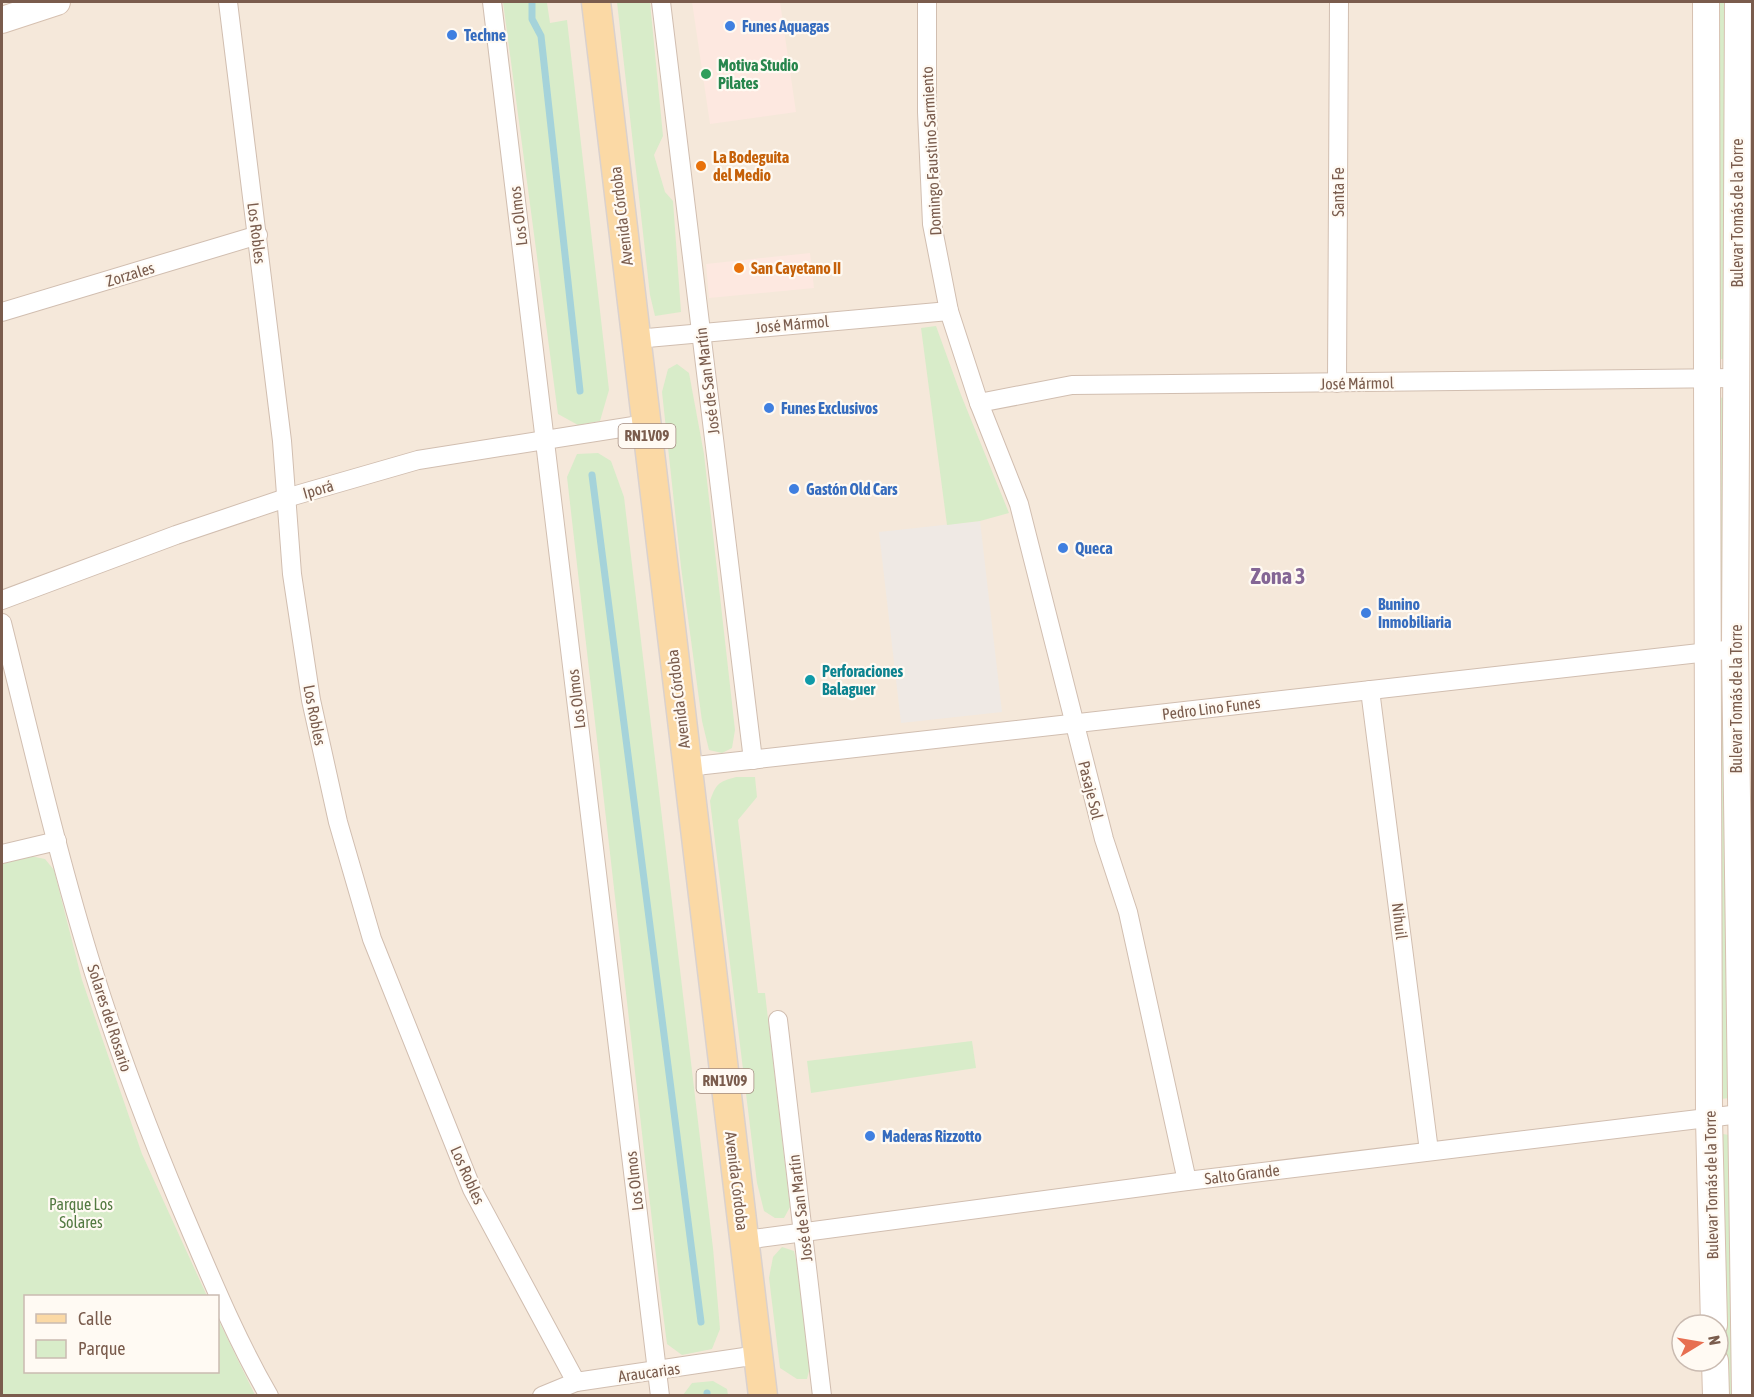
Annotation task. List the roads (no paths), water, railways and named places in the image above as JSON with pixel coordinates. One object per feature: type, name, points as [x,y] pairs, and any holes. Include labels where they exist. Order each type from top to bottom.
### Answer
[{"type":"main road","name":"Avenida Córdoba","points":[[596,2],[763,1395]]},
{"type":"street","points":[[2,20],[57,2]]},
{"type":"street","name":"Los Robles","points":[[228,2],[282,441],[292,574],[310,700],[338,822],[372,939],[472,1188],[576,1382]]},
{"type":"street","name":"Los Olmos","points":[[492,2],[660,1395]]},
{"type":"street","name":"José de San Martín","points":[[661,2],[753,760]]},
{"type":"street","name":"Domingo Faustino Sarmiento","points":[[927,2],[927,112],[932,224],[949,311],[979,403]]},
{"type":"street","name":"Santa Fe","points":[[1338,383],[1339,2]]},
{"type":"street","name":"Bulevar Tomás de la Torre","points":[[1706,2],[1709,1119],[1714,1313]]},
{"type":"street","name":"Bulevar Tomás de la Torre","points":[[1738,2],[1735,649],[1745,1395]]},
{"type":"street","name":"Zorzales","points":[[2,312],[258,236]]},
{"type":"street","name":"José Mármol","points":[[636,339],[949,311]]},
{"type":"street","name":"José Mármol","points":[[979,403],[1071,385],[1736,378]]},
{"type":"street","name":"Pasaje Sol","points":[[979,403],[1018,504],[1104,839],[1128,912],[1187,1181]]},
{"type":"street","name":"Iporá","points":[[2,600],[176,535],[286,498],[418,460],[646,424]]},
{"type":"street","name":"Solares del Rosario","points":[[2,623],[57,841],[94,972],[135,1093],[168,1179],[219,1295]]},
{"type":"street","name":"Pedro Lino Funes","points":[[687,767],[1735,649]]},
{"type":"street","name":"Nihuil","points":[[1370,690],[1429,1151]]},
{"type":"street","points":[[2,854],[57,841]]},
{"type":"street","name":"José de San Martín","points":[[778,1020],[822,1395]]},
{"type":"street","name":"Salto Grande","points":[[745,1240],[1187,1181],[1740,1114]]},
{"type":"street","name":"Solares del Rosario","points":[[219,1296],[247,1357],[269,1395]]},
{"type":"street","name":"Araucarias","points":[[542,1395],[576,1382],[758,1355]]},
{"type":"street","points":[[1715,1373],[1716,1395]]},
{"type":"waterway","points":[[532,2],[532,19],[541,36],[580,391]]},
{"type":"waterway","points":[[592,475],[701,1322]]},
{"type":"place","name":"Funes Aquagas","points":[[730,26]]},
{"type":"place","name":"Techne","points":[[452,35]]},
{"type":"place","name":"Motiva Studio Pilates","points":[[706,74]]},
{"type":"place","name":"La Bodeguita del Medio","points":[[701,166]]},
{"type":"place","name":"San Cayetano II","points":[[739,268]]},
{"type":"place","name":"Funes Exclusivos","points":[[769,408]]},
{"type":"place","name":"Gastón Old Cars","points":[[794,489]]},
{"type":"place","name":"Queca","points":[[1063,548]]},
{"type":"place","name":"Bunino Inmobiliaria","points":[[1366,613]]},
{"type":"place","name":"Perforaciones Balaguer","points":[[810,680]]},
{"type":"place","name":"Maderas Rizzotto","points":[[870,1136]]},
{"type":"district","name":"Zona 3","points":[[1278,576]]},
{"type":"park label","name":"Parque Los Solares","points":[[81,1213]]}]
